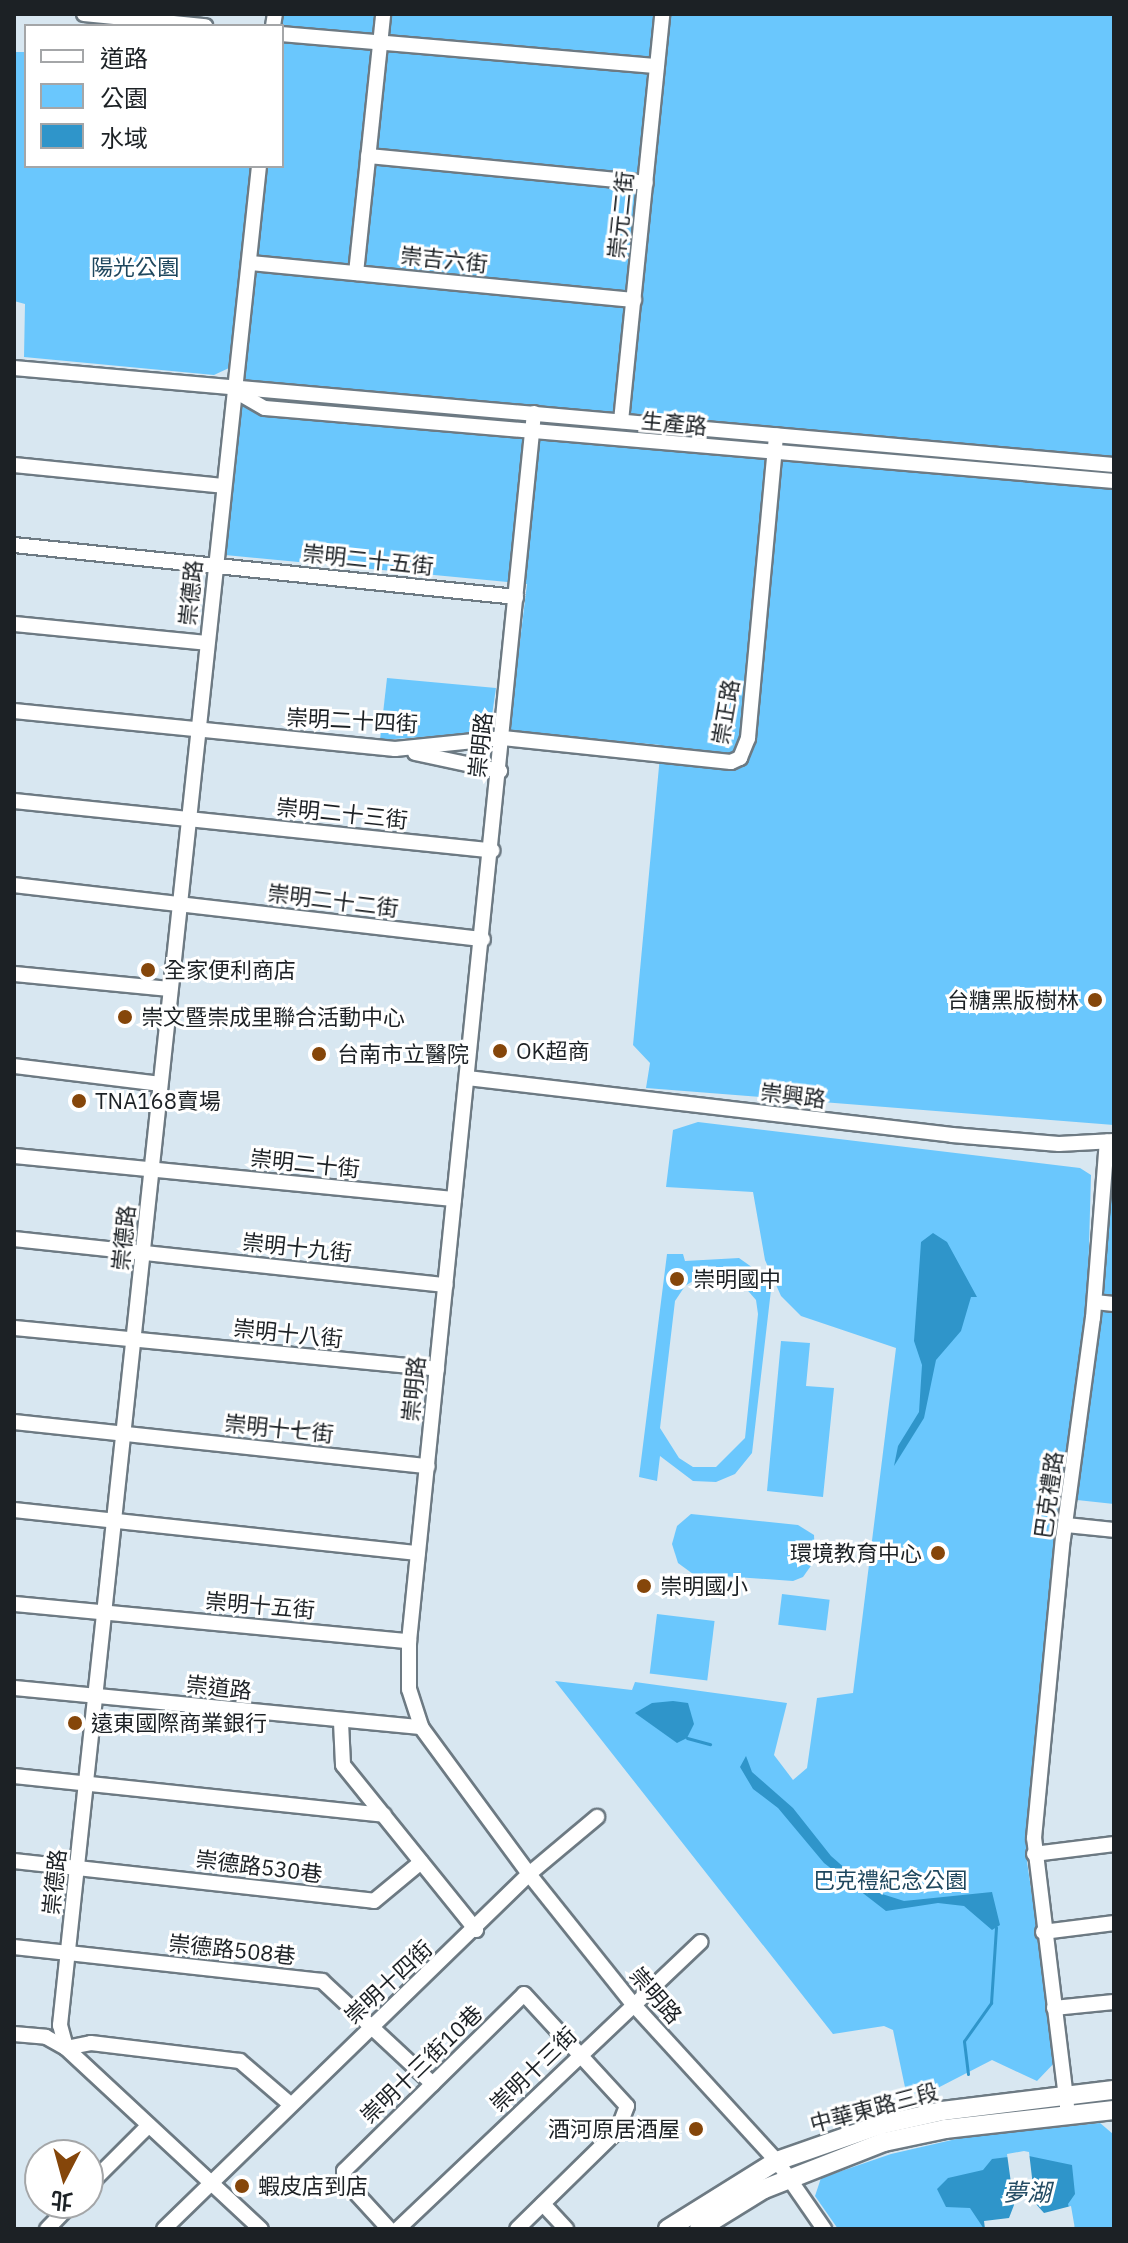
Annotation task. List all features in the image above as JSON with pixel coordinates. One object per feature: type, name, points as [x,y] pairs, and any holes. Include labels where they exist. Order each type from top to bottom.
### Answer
[{"type":"main road","name":"中華東路三段","points":[[699,2229],[789,2178],[909,2135],[1067,2105],[1113,2090]]},
{"type":"main road","name":"中華東路三段","points":[[668,2229],[777,2161],[903,2119],[1067,2105],[1114,2110]]},
{"type":"street","points":[[84,14],[189,24]]},
{"type":"street","points":[[356,273],[383,14]]},
{"type":"street","name":"崇元二街","points":[[621,421],[662,14]]},
{"type":"street","points":[[284,34],[657,66]]},
{"type":"street","points":[[368,156],[646,183]]},
{"type":"street","name":"崇德路","points":[[66,2048],[60,2025],[118,1520],[160,1084],[259,168]]},
{"type":"street","name":"崇吉六街","points":[[250,263],[634,300]]},
{"type":"street","name":"生產路","points":[[14,368],[234,391],[266,389],[1114,465]]},
{"type":"street","name":"生產路","points":[[234,391],[265,408],[1114,481]]},
{"type":"street","name":"崇明路","points":[[534,413],[483,939],[409,1641],[409,1689],[421,1727],[529,1874],[632,2003],[777,2161],[824,2229]]},
{"type":"street","name":"崇正路","points":[[503,738],[722,762],[740,758],[748,738],[776,435]]},
{"type":"street","points":[[14,465],[223,486]]},
{"type":"street","name":"崇明二十五街","points":[[14,545],[516,597]]},
{"type":"street","points":[[14,624],[207,643]]},
{"type":"street","name":"崇明二十四街","points":[[14,711],[395,749],[503,738]]},
{"type":"street","points":[[395,749],[500,771]]},
{"type":"street","name":"崇明二十三街","points":[[14,801],[492,850]]},
{"type":"street","name":"崇明二十二街","points":[[14,885],[483,939]]},
{"type":"street","points":[[14,974],[170,989]]},
{"type":"street","points":[[14,1066],[160,1084]]},
{"type":"street","name":"崇興路","points":[[468,1078],[952,1135],[1059,1144],[1110,1142]]},
{"type":"street","name":"巴克禮路","points":[[1067,2105],[1034,1854],[1066,1525],[1095,1302],[1110,1142]]},
{"type":"street","name":"崇明二十街","points":[[14,1156],[454,1199]]},
{"type":"street","name":"崇明十九街","points":[[14,1239],[446,1285]]},
{"type":"street","points":[[1095,1302],[1114,1304]]},
{"type":"street","name":"崇明十八街","points":[[14,1328],[437,1369]]},
{"type":"street","name":"崇明十七街","points":[[14,1422],[428,1466]]},
{"type":"street","points":[[14,1510],[418,1553]]},
{"type":"street","points":[[1066,1525],[1114,1530]]},
{"type":"street","name":"崇明十五街","points":[[14,1604],[409,1641]]},
{"type":"street","name":"崇道路","points":[[14,1688],[341,1722],[421,1727]]},
{"type":"street","points":[[341,1722],[341,1760],[476,1930]]},
{"type":"street","points":[[14,1776],[384,1815]]},
{"type":"street","name":"崇明十四街","points":[[164,2229],[209,2180],[476,1930],[529,1874],[597,1817]]},
{"type":"street","points":[[1034,1854],[1114,1844]]},
{"type":"street","name":"崇德路530巷","points":[[14,1861],[374,1901],[421,1862]]},
{"type":"street","points":[[1043,1932],[1114,1923]]},
{"type":"street","name":"崇明十三街","points":[[398,2229],[632,2003],[700,1942]]},
{"type":"street","name":"崇德路508巷","points":[[14,1947],[322,1981],[433,2084]]},
{"type":"street","name":"崇明十三街10巷","points":[[389,2229],[345,2181],[344,2171],[524,1994],[580,2054]]},
{"type":"street","points":[[1054,2008],[1114,2002]]},
{"type":"street","points":[[14,2034],[46,2037],[66,2048],[261,2229]]},
{"type":"street","points":[[66,2048],[91,2043],[240,2061],[290,2104]]},
{"type":"street","points":[[517,2229],[618,2130],[627,2106],[580,2054]]},
{"type":"street","points":[[1113,2090],[1114,2110]]},
{"type":"street","points":[[104,2170],[149,2125]]},
{"type":"street","points":[[543,2204],[566,2229]]},
{"type":"green space","points":[[279,14],[1114,14],[1114,1125],[646,1088],[650,1063],[633,1045],[661,745],[509,731],[527,584],[225,555],[264,168],[284,168],[284,24],[279,24]]},
{"type":"green space","name":"陽光公園","points":[[14,52],[24,52],[24,168],[252,168],[229,368],[214,375],[24,357],[25,304],[14,301]]},
{"type":"green space","points":[[387,678],[496,688],[491,722],[477,733],[380,740]]},
{"type":"green space","name":"巴克禮紀念公園","points":[[698,1122],[1080,1168],[1091,1175],[1087,1317],[1059,1528],[1027,1862],[1057,2060],[1037,2081],[992,2060],[924,2095],[906,2092],[893,2030],[884,2026],[833,2034],[555,1681],[632,1690],[635,1682],[787,1703],[774,1755],[793,1780],[807,1768],[817,1698],[853,1693],[896,1348],[801,1316],[781,1296],[765,1260],[753,1192],[666,1187],[673,1130]]},
{"type":"green space","points":[[1114,1163],[1114,1504],[1077,1500]]},
{"type":"green space","points":[[667,1254],[683,1254],[685,1261],[739,1258],[763,1275],[771,1290],[752,1453],[735,1474],[716,1482],[693,1481],[660,1456],[657,1481],[639,1477]],"holes":[[[701,1276],[736,1277],[756,1300],[758,1314],[745,1438],[716,1467],[693,1467],[679,1458],[660,1428],[675,1301],[685,1286]]]},
{"type":"green space","points":[[781,1341],[810,1343],[806,1386],[834,1388],[823,1497],[767,1491]]},
{"type":"green space","points":[[691,1514],[798,1525],[814,1535],[815,1560],[803,1577],[793,1581],[693,1574],[678,1563],[672,1544],[677,1526]]},
{"type":"green space","points":[[782,1594],[830,1600],[826,1631],[778,1625]]},
{"type":"green space","points":[[657,1614],[715,1621],[707,1681],[650,1674]]},
{"type":"green space","points":[[1100,2123],[1113,2134],[1114,2229],[838,2229],[815,2196],[821,2178],[891,2154],[965,2137]]},
{"type":"water","points":[[933,1233],[947,1242],[977,1297],[971,1297],[961,1331],[936,1360],[924,1418],[894,1466],[898,1446],[919,1412],[922,1365],[914,1341],[921,1242]]},
{"type":"water","points":[[652,1703],[688,1703],[694,1724],[687,1738],[677,1743],[635,1713]]},
{"type":"water","points":[[746,1756],[752,1772],[793,1808],[831,1856],[855,1877],[864,1875],[879,1893],[904,1901],[992,1892],[1000,1925],[992,1930],[964,1906],[938,1903],[886,1911],[824,1863],[778,1808],[753,1789],[740,1767]]},
{"type":"water","name":"夢湖","points":[[1024,2155],[1072,2165],[1075,2194],[1068,2204],[1075,2229],[984,2229],[970,2208],[946,2207],[937,2189],[948,2178],[983,2170],[992,2159]]},
{"type":"pier","points":[[1029,2152],[1035,2203],[1044,2213],[1071,2206],[1075,2229],[985,2229],[984,2221],[1009,2218],[1014,2205],[1007,2154]]},
{"type":"waterway","points":[[687,1738],[710,1744]]},
{"type":"waterway","points":[[968,2074],[964,2041],[991,2003],[996,1927]]},
{"type":"place","name":"全家便利商店","points":[[148,970]]},
{"type":"place","name":"台糖黑版樹林","points":[[1095,1000]]},
{"type":"place","name":"崇文暨崇成里聯合活動中心","points":[[125,1017]]},
{"type":"place","name":"OK超商","points":[[500,1051]]},
{"type":"place","name":"台南市立醫院","points":[[319,1054]]},
{"type":"place","name":"TNA168賣場","points":[[79,1101]]},
{"type":"place","name":"崇明國中","points":[[677,1279]]},
{"type":"place","name":"環境教育中心","points":[[938,1553]]},
{"type":"place","name":"崇明國小","points":[[644,1586]]},
{"type":"place","name":"遠東國際商業銀行","points":[[75,1723]]},
{"type":"place","name":"酒河原居酒屋","points":[[696,2129]]},
{"type":"place","name":"蝦皮店到店","points":[[242,2186]]}]
